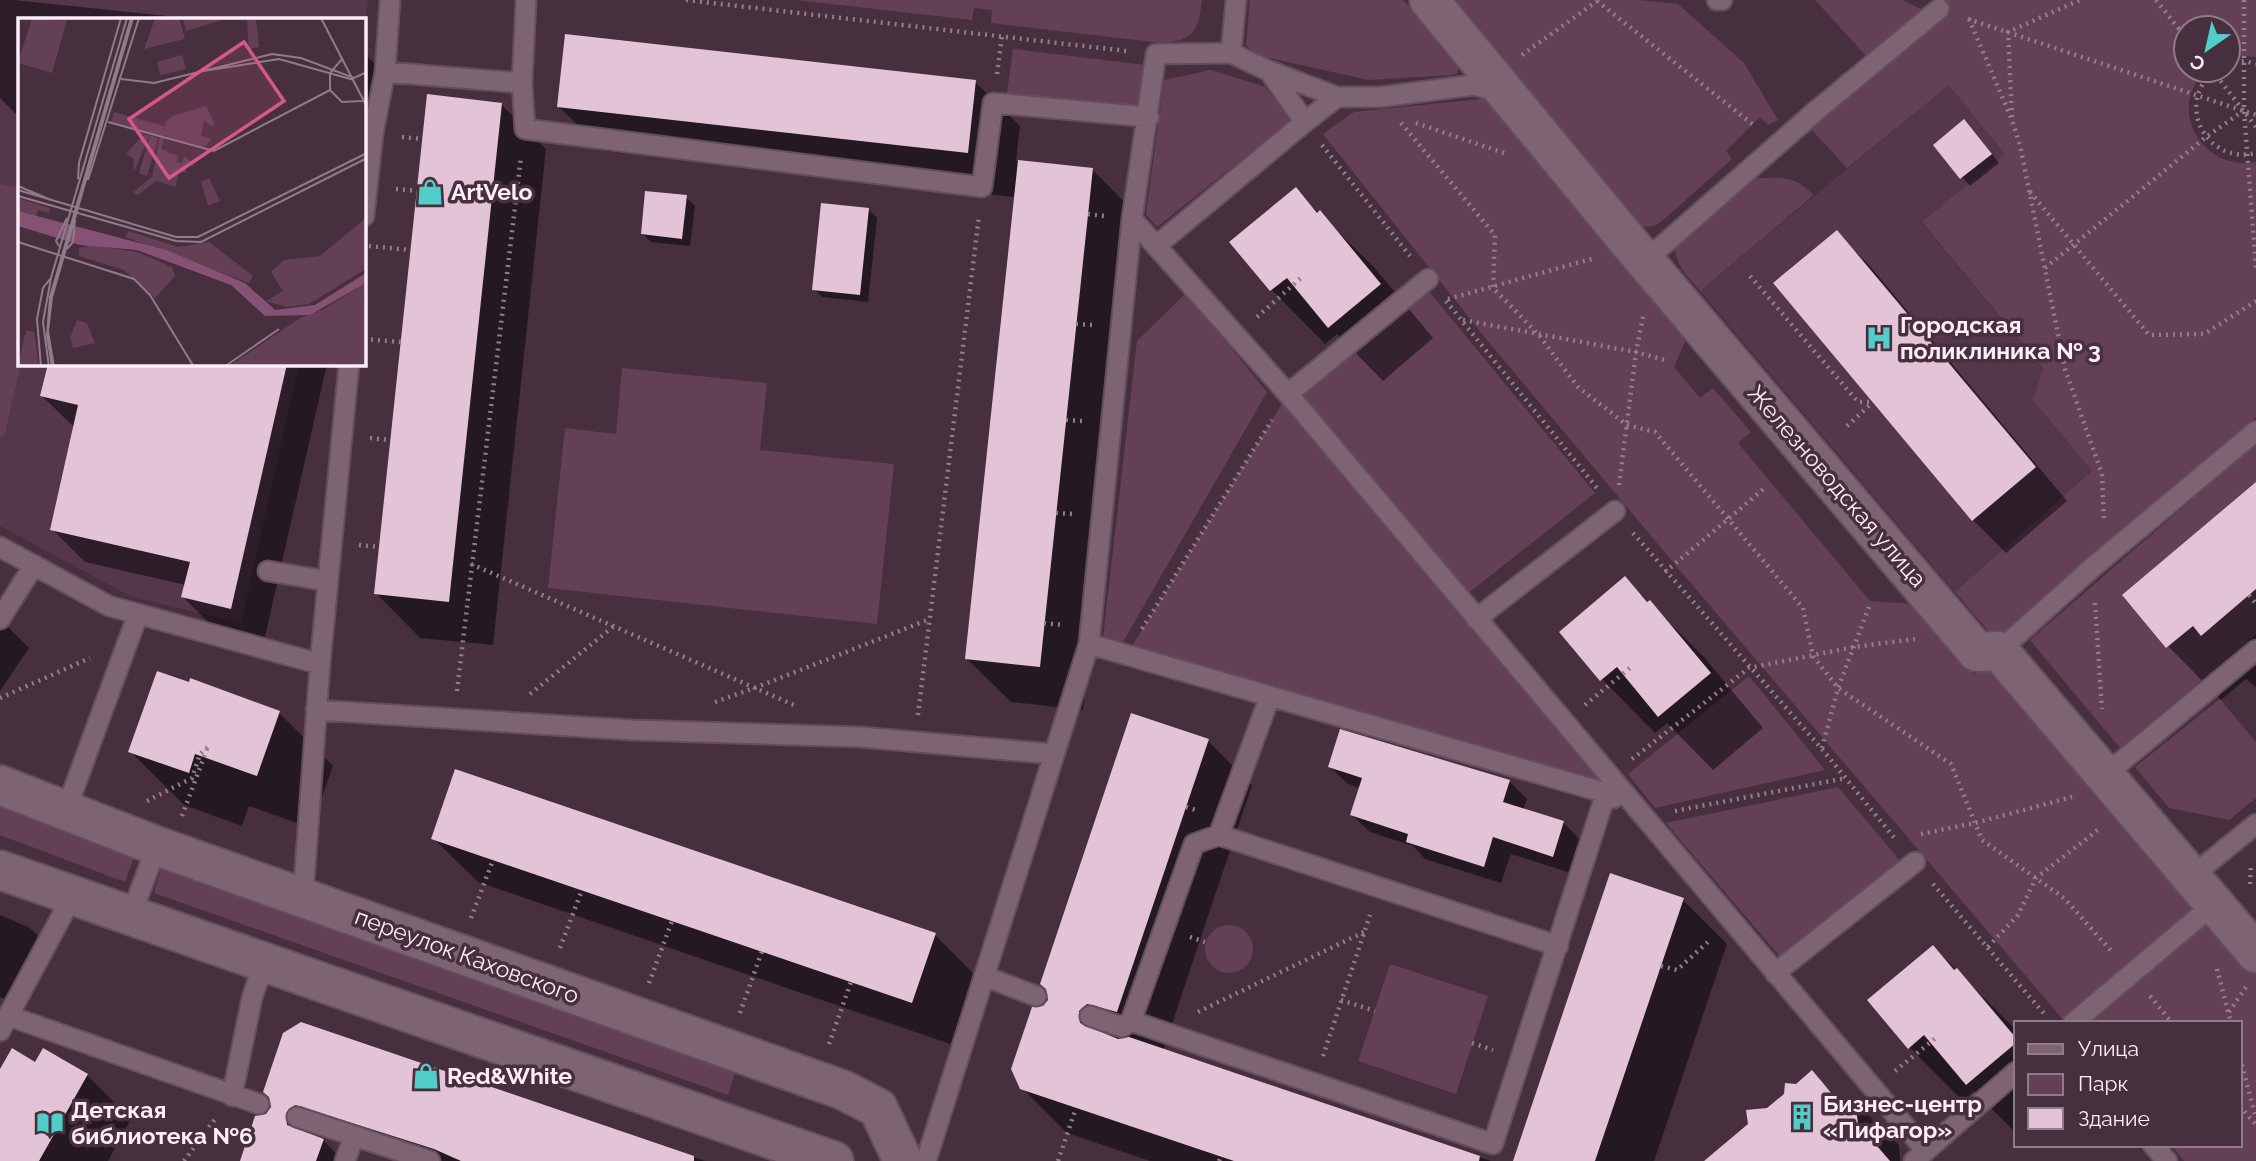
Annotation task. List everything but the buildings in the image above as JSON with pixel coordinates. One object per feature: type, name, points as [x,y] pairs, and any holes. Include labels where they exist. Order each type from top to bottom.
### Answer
[{"type":"street","name":"Железноводская улица","points":[[1429,0],[1639,254],[1977,652],[1999,651]]},
{"type":"street","points":[[1999,651],[2202,891],[2251,969]]},
{"type":"street","name":"переулок Каховского","points":[[0,785],[167,837],[303,897],[843,1090],[878,1108],[903,1161]]},
{"type":"street","points":[[0,870],[834,1161]]},
{"type":"lane","points":[[366,198],[373,134],[385,72],[390,0]]},
{"type":"lane","points":[[526,0],[522,83],[525,129],[982,187],[993,103],[1149,117]]},
{"type":"lane","points":[[1231,53],[1236,0]]},
{"type":"lane","points":[[1639,254],[1779,145],[1939,9]]},
{"type":"lane","points":[[926,1161],[1088,644],[1132,219],[1149,117],[1156,54],[1231,53],[1337,97],[1380,97],[1474,85],[1500,85]]},
{"type":"lane","points":[[1269,71],[1305,121]]},
{"type":"lane","points":[[385,72],[522,83]]},
{"type":"lane","points":[[1156,246],[1337,97]]},
{"type":"lane","points":[[1132,219],[1288,394],[1476,619],[1608,785],[1644,817],[1731,920],[1920,1156],[2014,1074]]},
{"type":"lane","points":[[1288,394],[1428,279]]},
{"type":"lane","points":[[303,897],[327,581],[349,366]]},
{"type":"lane","points":[[1999,651],[2256,431]]},
{"type":"lane","points":[[1476,619],[1615,511]]},
{"type":"lane","points":[[0,547],[110,606],[320,664]]},
{"type":"lane","points":[[0,619],[34,565]]},
{"type":"lane","points":[[268,571],[327,581]]},
{"type":"lane","points":[[73,791],[138,614]]},
{"type":"lane","points":[[1088,644],[1270,696],[1608,785]]},
{"type":"lane","points":[[2118,791],[2256,650]]},
{"type":"lane","points":[[1219,835],[1270,696]]},
{"type":"lane","points":[[316,710],[632,730],[860,737],[1054,754]]},
{"type":"lane","points":[[1131,1021],[1493,1144],[1608,785]]},
{"type":"lane","points":[[2075,1021],[2133,974],[2256,824]]},
{"type":"lane","points":[[1090,1016],[1122,1027],[1131,1021],[1194,844],[1219,835],[1558,946]]},
{"type":"lane","points":[[131,915],[167,837]]},
{"type":"lane","points":[[1775,973],[1915,862]]},
{"type":"lane","points":[[73,895],[4,1023],[259,1104]]},
{"type":"lane","points":[[232,1096],[252,998],[264,962]]},
{"type":"lane","points":[[984,976],[1036,996]]},
{"type":"lane","points":[[297,1117],[430,1161]]},
{"type":"lane","points":[[345,1161],[354,1136]]},
{"type":"lane","points":[[2155,1147],[2166,1161]]},
{"type":"path","points":[[686,0],[1156,54]]},
{"type":"path","points":[[2008,33],[2080,0]]},
{"type":"path","points":[[2156,0],[2172,20]]},
{"type":"path","points":[[2245,0],[2244,111],[2256,268]]},
{"type":"path","points":[[1500,85],[1597,1],[1779,145]]},
{"type":"path","points":[[1939,9],[2256,115]]},
{"type":"path","points":[[1969,19],[2020,145],[2065,369],[2102,474],[2100,562],[2118,791],[2036,878],[2018,915],[1988,947]]},
{"type":"path","points":[[2008,33],[2012,120]]},
{"type":"path","points":[[993,103],[1002,36]]},
{"type":"path","points":[[2244,61],[2256,64]]},
{"type":"path","points":[[2202,84],[2197,96],[2196,109],[2206,137],[2225,152],[2248,155],[2256,153]]},
{"type":"path","points":[[2224,84],[2256,127]]},
{"type":"path","points":[[2045,268],[2206,137],[2244,111]]},
{"type":"path","points":[[1510,155],[1396,117],[1495,235],[1493,288],[1538,334],[1578,387],[1627,425],[1655,432],[1802,608],[1813,656],[1838,688],[1951,764],[1982,840],[2064,898],[2133,974],[2170,1021]]},
{"type":"path","points":[[1305,121],[1428,279]]},
{"type":"path","points":[[454,717],[525,129]]},
{"type":"path","points":[[915,742],[982,187]]},
{"type":"path","points":[[2029,191],[2149,335],[2204,334],[2256,301]]},
{"type":"path","points":[[366,245],[410,250]]},
{"type":"path","points":[[1639,254],[1446,300],[1665,572],[1822,749],[2050,1021]]},
{"type":"path","points":[[1750,276],[1858,402],[1872,402],[1847,426]]},
{"type":"path","points":[[1283,294],[1301,278]]},
{"type":"path","points":[[1462,320],[1636,352],[1668,361]]},
{"type":"path","points":[[366,339],[401,342]]},
{"type":"path","points":[[1615,511],[1636,352]]},
{"type":"path","points":[[1127,654],[1288,394]]},
{"type":"path","points":[[1665,572],[1766,487]]},
{"type":"path","points":[[471,564],[803,709]]},
{"type":"path","points":[[2249,595],[2256,604]]},
{"type":"path","points":[[1822,749],[1838,688],[1869,607]]},
{"type":"path","points":[[707,704],[930,619]]},
{"type":"path","points":[[498,720],[614,626]]},
{"type":"path","points":[[1608,785],[1749,668],[1854,647],[1921,639]]},
{"type":"path","points":[[0,698],[129,640]]},
{"type":"path","points":[[1612,683],[1630,667]]},
{"type":"path","points":[[142,804],[192,778],[200,754],[208,747],[167,837]]},
{"type":"path","points":[[1644,817],[1846,778]]},
{"type":"path","points":[[1895,839],[1975,823],[2092,792],[2118,791]]},
{"type":"path","points":[[468,925],[493,860]]},
{"type":"path","points":[[1314,1083],[1379,887]]},
{"type":"path","points":[[558,956],[582,890]]},
{"type":"path","points":[[1661,967],[1677,970],[1731,920]]},
{"type":"path","points":[[647,987],[672,921]]},
{"type":"path","points":[[1159,1031],[1364,932]]},
{"type":"path","points":[[737,1019],[762,951]]},
{"type":"path","points":[[2217,966],[2230,1021]]},
{"type":"path","points":[[2228,1013],[2251,969]]},
{"type":"path","points":[[827,1051],[851,982]]},
{"type":"path","points":[[1341,1000],[1375,1011]]},
{"type":"path","points":[[1921,1050],[1938,1036]]},
{"type":"path","points":[[2242,1066],[2256,1118]]},
{"type":"path","points":[[184,1161],[232,1096]]},
{"type":"path","points":[[1058,1161],[1076,1108]]},
{"type":"path","points":[[2242,1108],[2256,1125]]},
{"type":"shaded area","points":[[0,0],[368,0],[365,18],[18,18],[18,366],[299,366],[241,623],[132,597],[0,526]]},
{"type":"shaded area","name":"Городская поликлиника № 3","points":[[1949,84],[2005,154],[1922,223],[2043,370],[2033,400],[2092,471],[1955,592],[1700,291]]},
{"type":"green space","points":[[796,0],[1202,0],[1199,19],[1193,32],[1182,39],[1162,43],[991,23],[992,10],[974,8],[972,20]]},
{"type":"green space","points":[[1250,0],[1403,0],[1458,61],[1458,72],[1453,75],[1368,80],[1257,55],[1246,45]]},
{"type":"green space","points":[[1444,0],[1637,0],[1678,4],[1744,63],[1778,120],[1768,125],[1760,117],[1726,151],[1732,159],[1662,221],[1654,226],[1640,227]]},
{"type":"green space","points":[[1815,0],[1902,0],[1926,11],[1869,59]]},
{"type":"green space","points":[[1939,0],[2256,0],[2256,57],[2242,56],[2242,14],[2172,14],[2172,84],[2196,84],[2189,102],[2190,119],[2206,148],[2237,163],[2256,162],[2256,417],[1995,639],[1955,592],[2092,471],[2033,400],[2043,369],[1922,222],[2005,154],[1949,85],[1847,168],[1810,128]]},
{"type":"green space","points":[[1013,49],[1145,65],[1140,110],[1007,93]]},
{"type":"green space","points":[[1211,70],[1265,87],[1291,120],[1157,227],[1146,214],[1164,80]]},
{"type":"green space","points":[[1490,98],[1687,337],[1674,367],[1700,398],[1713,388],[1751,432],[1738,443],[1870,601],[1916,604],[1973,674],[1995,670],[2256,974],[2256,1161],[2184,1161],[2173,1147],[2242,1147],[2242,1021],[2064,1021],[1482,334],[1323,134],[1354,112]]},
{"type":"green space","points":[[1755,178],[1793,180],[1814,195],[1700,291],[1680,265],[1676,246],[1744,184]]},
{"type":"green space","points":[[0,184],[18,188],[18,366],[21,366],[4,437],[0,436]]},
{"type":"green space","points":[[1427,289],[1595,493],[1466,595],[1296,395]]},
{"type":"green space","points":[[1186,293],[1267,392],[1123,642],[1103,638],[1137,341]]},
{"type":"green space","points":[[622,368],[767,383],[760,450],[894,464],[877,624],[548,588],[565,428],[616,434]]},
{"type":"green space","points":[[1288,394],[1609,777],[1606,793],[1127,654]]},
{"type":"green space","points":[[2256,444],[2256,634],[2120,748],[2030,640]]},
{"type":"green space","points":[[1749,676],[1825,770],[1655,808],[1628,774]]},
{"type":"green space","points":[[2220,699],[2256,742],[2256,798],[2229,820],[2169,808],[2135,767]]},
{"type":"green space","points":[[1838,787],[1902,863],[1782,959],[1666,823]]},
{"type":"green space","points":[[0,803],[136,852],[125,882],[0,835]]},
{"type":"green space","points":[[163,862],[738,1062],[728,1095],[154,893]]},
{"type":"green space","points":[[1229,925],[1246,932],[1253,949],[1246,966],[1229,973],[1212,966],[1205,949],[1212,932]]},
{"type":"green space","points":[[1390,964],[1488,996],[1456,1094],[1358,1061]]},
{"type":"place","name":"ArtVelo","points":[[430,192]]},
{"type":"place","name":"Городская поликлиника № 3","points":[[1879,338]]},
{"type":"place","name":"Red&White","points":[[426,1076]]},
{"type":"place","name":"Бизнес-центр «Пифагор»","points":[[1802,1117]]},
{"type":"place","name":"Детская библиотека №6","points":[[50,1123]]}]
